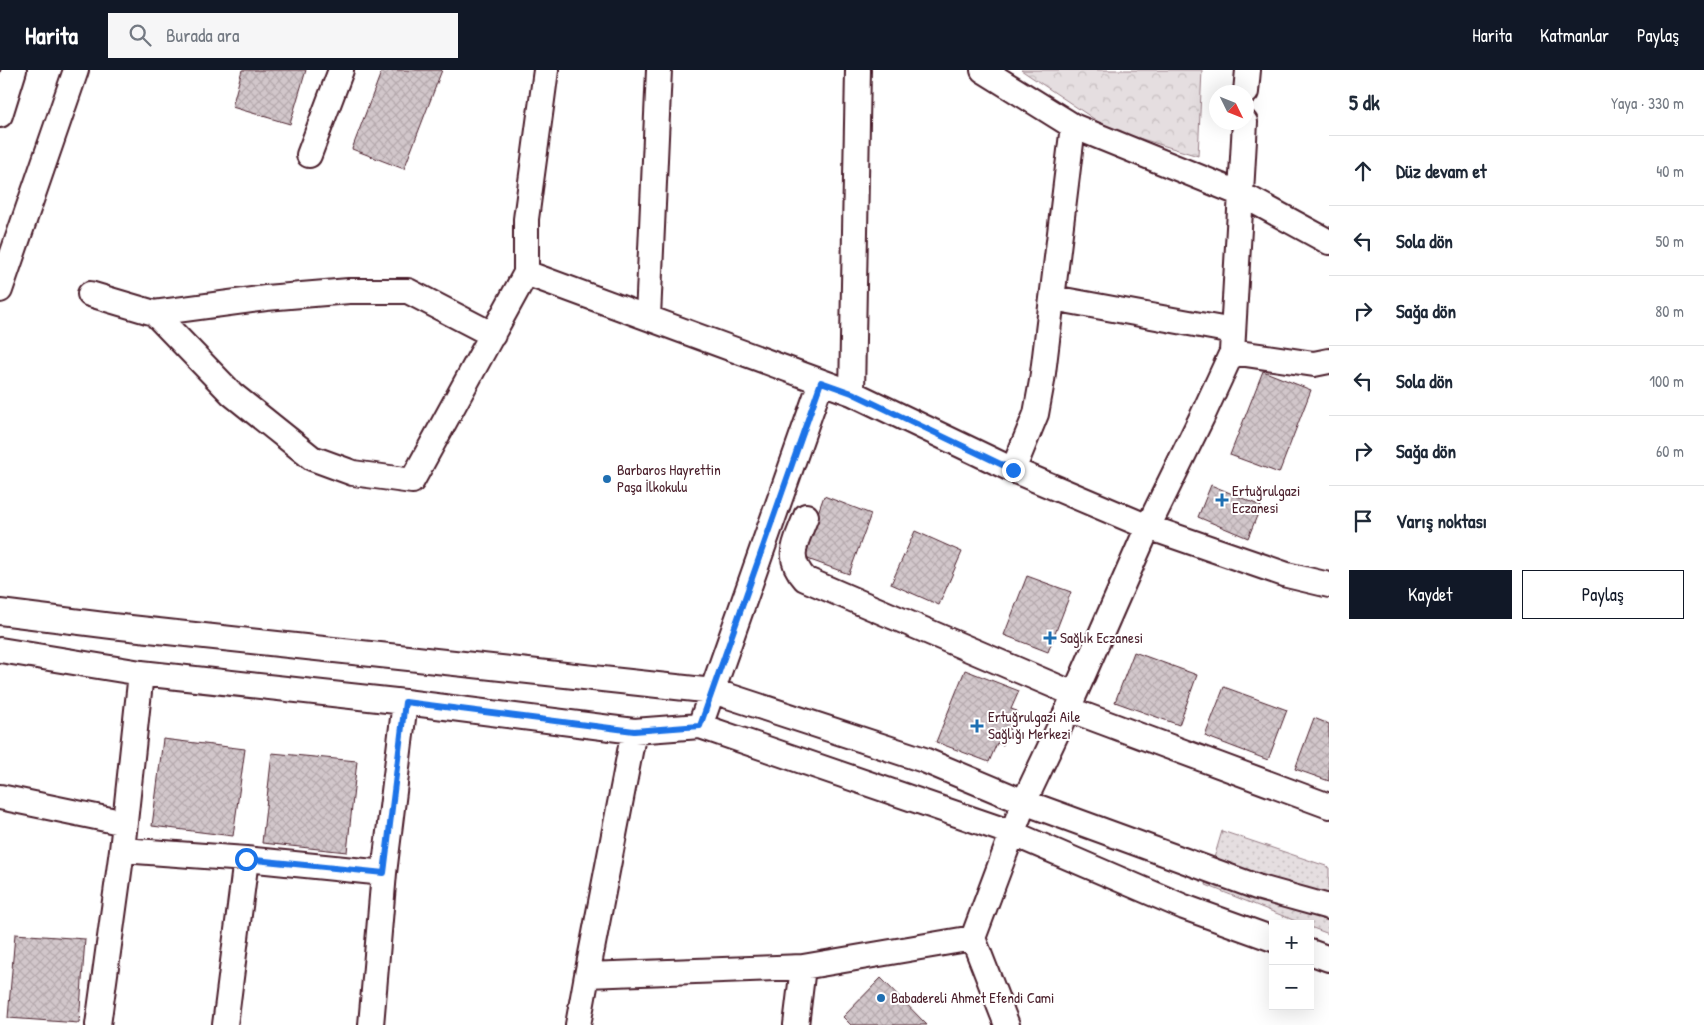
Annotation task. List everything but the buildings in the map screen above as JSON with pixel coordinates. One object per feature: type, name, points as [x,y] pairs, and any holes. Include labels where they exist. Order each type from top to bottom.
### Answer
[{"type":"street","points":[[0,115],[14,70]]},
{"type":"street","points":[[0,290],[76,70]]},
{"type":"street","points":[[309,155],[341,70]]},
{"type":"street","points":[[154,313],[232,394],[312,458],[353,473],[412,481],[526,273],[526,219],[546,70]]},
{"type":"street","points":[[648,317],[659,70]]},
{"type":"street","points":[[852,393],[858,70]]},
{"type":"street","points":[[983,70],[1073,126],[1241,194],[1329,242]]},
{"type":"street","points":[[1247,85],[1248,70]]},
{"type":"street","points":[[1013,470],[1036,414],[1042,381],[1073,126]]},
{"type":"street","points":[[1007,1025],[973,938],[1024,802],[1148,527],[1202,417],[1232,341],[1245,130]]},
{"type":"street","points":[[526,273],[852,393],[1013,470],[1148,527],[1287,575],[1329,586]]},
{"type":"street","points":[[90,294],[154,313],[266,298],[349,291],[408,291],[493,336]]},
{"type":"street","points":[[1052,298],[1232,341],[1314,364],[1329,360]]},
{"type":"street","points":[[700,726],[821,382]]},
{"type":"street","points":[[806,516],[792,554],[796,566],[805,579],[1071,701],[1329,806]]},
{"type":"street","points":[[0,596],[32,616]]},
{"type":"street","points":[[0,612],[713,691],[924,760],[1024,802],[1257,887],[1329,907]]},
{"type":"street","points":[[0,650],[142,672],[405,702],[634,731],[700,726],[1012,833],[1184,907],[1269,938]]},
{"type":"street","points":[[98,1025],[122,850],[142,672]]},
{"type":"street","points":[[371,1025],[384,873],[405,702]]},
{"type":"street","points":[[578,1025],[634,731]]},
{"type":"street","points":[[0,797],[125,823]]},
{"type":"street","points":[[122,850],[246,859],[384,873]]},
{"type":"street","points":[[225,1025],[246,859]]},
{"type":"street","points":[[587,975],[803,967],[973,938]]},
{"type":"street","points":[[1314,953],[1329,959]]},
{"type":"street","points":[[796,1025],[803,967]]},
{"type":"green space","points":[[1021,70],[1202,70],[1198,156],[1109,129]]},
{"type":"green space","points":[[1222,831],[1329,867],[1329,934],[1314,928],[1314,920],[1293,920],[1206,885]]},
{"type":"place","name":"Barbaros Hayrettin Paşa İlkokulu","points":[[607,479]]},
{"type":"place","name":"Ertuğrulgazi Eczanesi","points":[[1222,500]]},
{"type":"place","name":"Sağlık Eczanesi","points":[[1050,638]]},
{"type":"place","name":"Ertuğrulgazi Aile Sağlığı Merkezi","points":[[977,726]]},
{"type":"place","name":"Babadereli Ahmet Efendi Cami","points":[[881,998]]},
{"type":"route","points":[[246,859],[384,873],[405,702],[634,731],[700,726],[821,382],[852,393],[1013,470]]}]
